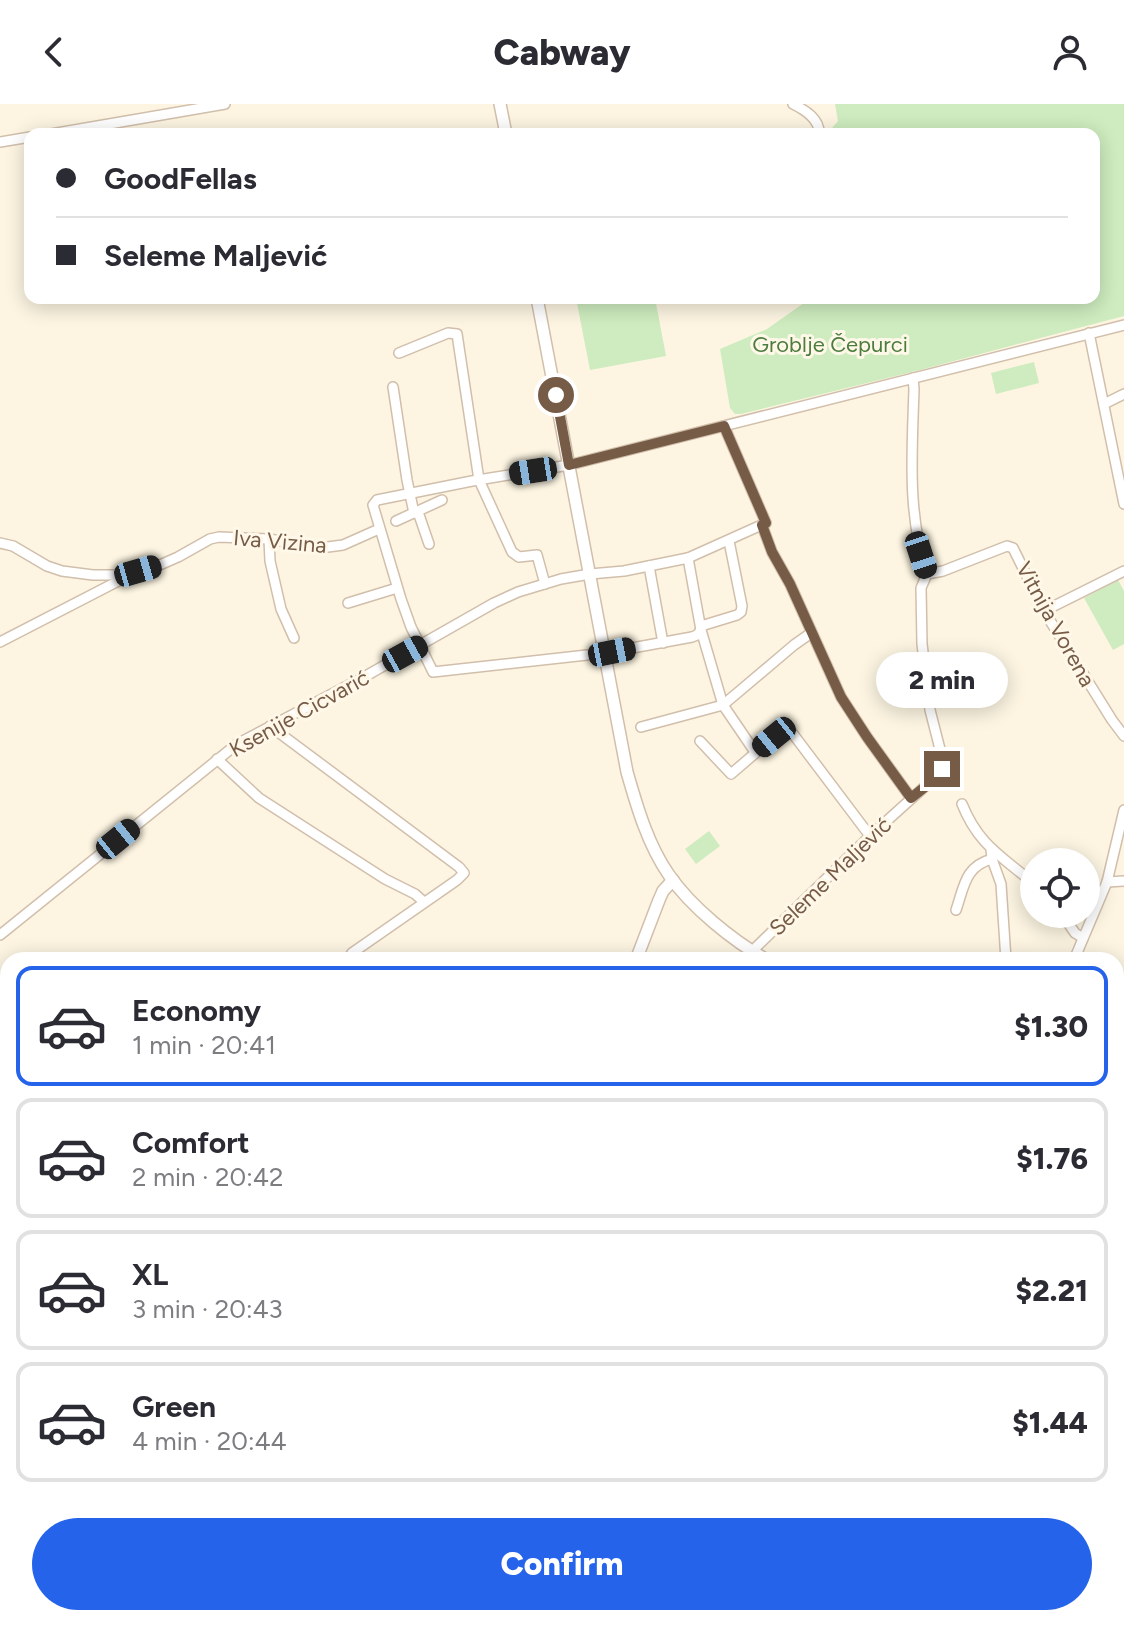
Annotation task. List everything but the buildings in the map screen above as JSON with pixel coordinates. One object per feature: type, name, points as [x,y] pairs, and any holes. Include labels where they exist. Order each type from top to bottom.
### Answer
[{"type":"street","points":[[86,128],[225,104]]},
{"type":"street","points":[[500,104],[505,128]]},
{"type":"street","points":[[793,104],[803,109],[819,124],[819,128]]},
{"type":"street","points":[[0,142],[24,138]]},
{"type":"street","points":[[538,304],[627,772],[636,802],[658,857],[676,884],[744,952]]},
{"type":"street","points":[[729,541],[741,612],[701,628],[697,635],[605,653],[433,672],[411,627],[373,509],[375,502],[569,465],[1124,325]]},
{"type":"street","points":[[399,353],[448,333],[457,334],[479,480],[512,552],[519,557],[537,555],[545,584]]},
{"type":"street","points":[[1089,333],[1124,504]]},
{"type":"street","points":[[913,378],[911,482],[917,542],[927,574]]},
{"type":"street","points":[[393,387],[409,495],[429,544]]},
{"type":"street","points":[[1104,404],[1124,394]]},
{"type":"street","points":[[724,426],[764,524],[772,552],[845,704],[911,798]]},
{"type":"street","points":[[396,521],[442,500]]},
{"type":"street","points":[[663,643],[649,566],[688,558],[764,524]]},
{"type":"street","name":"Iva Vizina","points":[[0,543],[13,546],[62,571],[121,575],[170,561],[219,537],[269,539],[320,548],[343,545],[379,529]]},
{"type":"street","points":[[269,539],[270,561],[281,609],[294,638]]},
{"type":"street","name":"Vitnija Vorena","points":[[927,574],[1011,546],[1044,611],[1124,736]]},
{"type":"street","points":[[688,558],[701,628],[723,705],[755,752]]},
{"type":"street","name":"Ksenije Cicvarić","points":[[0,935],[237,744],[506,597],[590,574],[649,566]]},
{"type":"street","points":[[0,642],[138,571]]},
{"type":"street","points":[[1044,611],[1124,571]]},
{"type":"street","name":"Seleme Maljević","points":[[752,952],[870,836],[940,775],[942,757],[930,710],[922,644],[921,588],[927,574]]},
{"type":"street","points":[[348,603],[397,588]]},
{"type":"street","points":[[641,727],[723,705],[811,633]]},
{"type":"street","points":[[270,726],[464,873],[353,952]]},
{"type":"street","points":[[700,741],[731,774],[787,726],[870,836]]},
{"type":"street","points":[[217,759],[266,802],[424,902]]},
{"type":"street","points":[[962,804],[972,827],[991,854],[999,878],[1006,952]]},
{"type":"street","points":[[1077,952],[1107,882],[1124,810]]},
{"type":"street","points":[[991,854],[1020,872]]},
{"type":"street","points":[[956,910],[972,869],[991,854]]},
{"type":"street","points":[[999,878],[1016,869]]},
{"type":"street","points":[[1107,882],[1124,881]]},
{"type":"street","points":[[639,952],[663,891],[676,884]]},
{"type":"street","points":[[1072,928],[1083,938]]},
{"type":"green space","name":"Groblje Čepurci","points":[[835,104],[1124,104],[1124,316],[920,370],[735,414],[730,408],[720,349],[767,329],[802,304],[1100,304],[1100,128],[832,128],[838,121]]},
{"type":"green space","points":[[577,304],[656,304],[666,356],[590,370]]},
{"type":"green space","points":[[1034,362],[1039,383],[996,394],[991,373]]},
{"type":"green space","points":[[1118,580],[1124,591],[1124,644],[1113,650],[1084,598]]},
{"type":"green space","points":[[709,831],[720,846],[696,864],[685,849]]},
{"type":"route","points":[[556,395],[569,465],[724,426],[766,523],[762,525],[772,552],[845,704],[911,798],[940,775],[942,769]]}]
